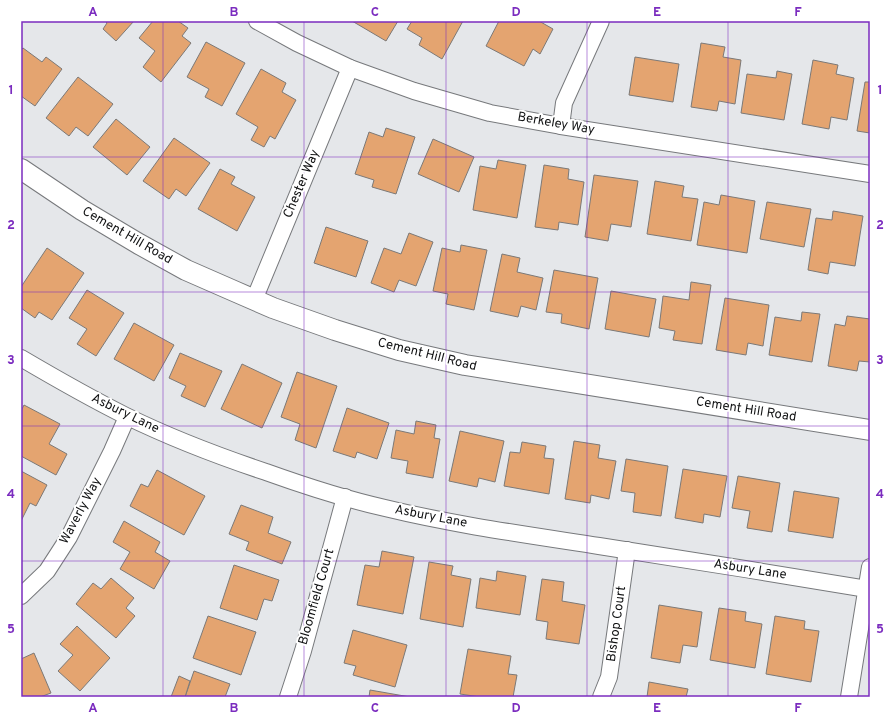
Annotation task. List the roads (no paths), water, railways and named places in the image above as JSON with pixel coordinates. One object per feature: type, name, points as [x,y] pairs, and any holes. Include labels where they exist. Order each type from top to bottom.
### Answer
[{"type":"street","name":"Berkeley Way","points":[[257,21],[297,43],[350,68],[414,91],[483,111],[561,126],[870,174]]},
{"type":"street","points":[[561,126],[564,103],[601,21]]},
{"type":"street","name":"Chester Way","points":[[254,300],[350,68]]},
{"type":"street","name":"Cement Hill Road","points":[[21,169],[82,210],[186,270],[273,308],[335,330],[399,350],[464,365],[870,430]]},
{"type":"street","name":"Asbury Lane","points":[[21,358],[127,416],[222,457],[307,486],[384,508],[513,533],[867,588]]},
{"type":"street","name":"Waverly Way","points":[[21,596],[47,571],[69,538],[112,451],[127,416]]},
{"type":"street","name":"Bloomfield Court","points":[[288,697],[305,643],[345,497]]},
{"type":"street","name":"Bishop Court","points":[[601,697],[609,677],[627,550]]},
{"type":"street","points":[[850,697],[870,568]]}]
